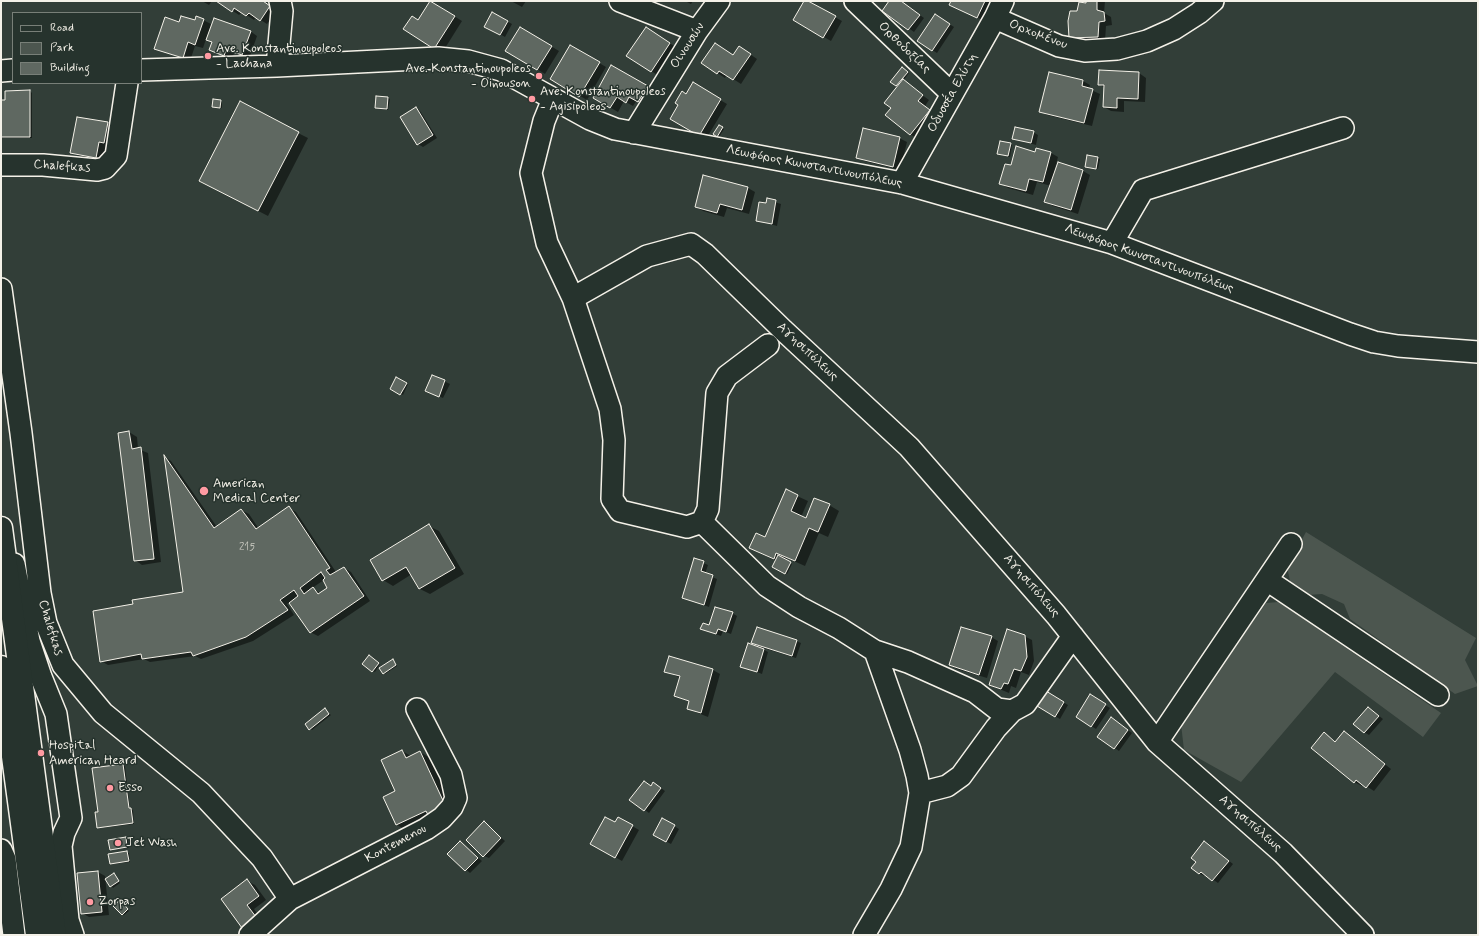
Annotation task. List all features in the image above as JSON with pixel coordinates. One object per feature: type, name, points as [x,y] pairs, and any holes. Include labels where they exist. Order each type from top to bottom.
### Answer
[{"type":"main road","points":[[1,532],[55,935]]},
{"type":"main road","points":[[1,667],[36,935]]},
{"type":"street","points":[[277,66],[282,11],[280,1]]},
{"type":"street","points":[[620,1],[697,31]]},
{"type":"street","name":"Οινουσών","points":[[634,133],[697,31],[719,1]]},
{"type":"street","name":"Ορθοδοξίας","points":[[855,1],[952,94]]},
{"type":"street","name":"Ορχομένου","points":[[999,10],[1059,46],[1085,52],[1117,49],[1147,41],[1174,29],[1199,13],[1213,1]]},
{"type":"street","name":"Οδυσσέα Ελύτη","points":[[902,183],[999,10]]},
{"type":"street","name":"Λεωφόρος Κωνσταντινουπόλεως","points":[[142,70],[277,66],[438,58],[468,61],[501,70],[590,119],[616,129],[902,183],[1112,243],[1374,342],[1398,346],[1478,352]]},
{"type":"street","points":[[1,70],[12,70]]},
{"type":"street","name":"Chalefkas","points":[[1,165],[44,165],[97,170],[105,168],[116,156],[127,84]]},
{"type":"street","points":[[553,99],[544,121],[531,173],[547,243],[573,298],[610,409],[614,440],[612,499],[620,511],[687,527],[702,522],[708,509],[717,393],[727,376],[768,345]]},
{"type":"street","points":[[1112,243],[1144,190],[1342,128]]},
{"type":"street","name":"Αγησιπόλεως","points":[[573,298],[648,256],[691,244],[705,254],[783,330],[909,447],[1073,636],[1157,742],[1283,853],[1363,935]]},
{"type":"street","name":"Chalefkas","points":[[1,289],[21,433],[40,593],[46,623],[63,665],[104,713],[202,793],[262,858],[290,899]]},
{"type":"street","points":[[702,522],[767,586],[875,651],[908,662],[975,692],[998,709],[1012,711]]},
{"type":"street","points":[[1,532],[14,563],[30,641],[41,677],[56,714],[70,818],[61,846],[68,920],[72,935]]},
{"type":"street","points":[[1157,742],[1291,544]]},
{"type":"street","points":[[1266,580],[1438,695]]},
{"type":"street","points":[[920,792],[946,786],[961,776],[996,728],[1012,711],[1025,704],[1073,636]]},
{"type":"street","points":[[864,935],[891,889],[911,848],[920,792],[910,750],[875,651]]},
{"type":"street","points":[[41,677],[63,665]]},
{"type":"street","name":"Kontemenou","points":[[250,935],[290,899],[426,829],[442,818],[452,808],[456,798],[450,775],[418,709]]},
{"type":"street","points":[[3,855],[14,935]]},
{"type":"green space","points":[[1306,532],[1476,638],[1465,660],[1478,686],[1455,694],[1350,619],[1344,604],[1322,594],[1307,595],[1290,581],[1287,567]]},
{"type":"green space","points":[[1279,602],[1441,713],[1423,737],[1335,672],[1241,782],[1184,750],[1181,724],[1266,603]]},
{"type":"building","points":[[216,1],[263,1],[270,6],[260,21],[249,13],[246,16],[234,8],[232,12]]},
{"type":"building","points":[[430,1],[455,16],[434,49],[403,29],[412,16],[418,20]]},
{"type":"building","points":[[804,1],[808,1],[836,16],[823,38],[793,20]]},
{"type":"building","points":[[889,1],[901,1],[920,15],[908,30],[882,11]]},
{"type":"building","points":[[951,1],[985,1],[977,18],[949,5]]},
{"type":"building","points":[[1086,1],[1097,1],[1097,10],[1104,12],[1105,21],[1099,22],[1098,37],[1069,38],[1068,21],[1070,11],[1077,11],[1079,2],[1086,3]]},
{"type":"building","points":[[492,12],[508,21],[500,35],[484,27]]},
{"type":"building","points":[[935,14],[950,24],[932,51],[917,41]]},
{"type":"building","points":[[181,16],[195,20],[196,16],[204,19],[195,45],[188,42],[183,58],[154,49],[165,17],[179,22]]},
{"type":"building","points":[[214,18],[251,31],[242,55],[226,50],[224,56],[209,50],[212,42],[206,40]]},
{"type":"building","points":[[520,27],[552,46],[537,70],[505,51]]},
{"type":"building","points":[[646,27],[670,43],[651,72],[626,56]]},
{"type":"building","points":[[715,43],[733,55],[739,46],[751,54],[733,80],[719,71],[717,74],[701,63]]},
{"type":"building","points":[[570,45],[600,62],[579,97],[550,79]]},
{"type":"building","points":[[611,65],[648,86],[638,102],[629,97],[626,103],[617,97],[610,108],[593,98]]},
{"type":"building","points":[[902,67],[908,72],[896,86],[890,82]]},
{"type":"building","points":[[1099,70],[1139,72],[1138,99],[1117,98],[1117,108],[1103,107],[1104,85],[1098,85]]},
{"type":"building","points":[[1049,72],[1083,80],[1082,86],[1093,89],[1084,123],[1039,112]]},
{"type":"building","points":[[903,79],[923,95],[918,101],[930,110],[910,135],[885,115],[891,108],[884,103]]},
{"type":"building","points":[[693,82],[721,99],[699,136],[670,119],[678,105],[675,103],[682,91],[686,94]]},
{"type":"building","points":[[30,90],[30,137],[1,137],[1,100],[5,100],[5,91]]},
{"type":"building","points":[[376,96],[388,97],[387,109],[375,108]]},
{"type":"building","points":[[213,99],[221,100],[220,108],[212,107]]},
{"type":"building","points":[[240,101],[299,132],[258,211],[199,181]]},
{"type":"building","points":[[416,107],[433,135],[417,145],[400,117]]},
{"type":"building","points":[[77,117],[108,122],[104,143],[99,142],[96,158],[70,153]]},
{"type":"building","points":[[719,125],[723,127],[717,137],[713,134]]},
{"type":"building","points":[[1015,127],[1034,131],[1031,143],[1012,139]]},
{"type":"building","points":[[863,128],[900,137],[893,167],[856,158]]},
{"type":"building","points":[[1000,141],[1011,143],[1008,156],[997,154]]},
{"type":"building","points":[[1016,146],[1035,152],[1036,148],[1051,152],[1043,182],[1029,179],[1026,191],[999,184],[1005,164],[1011,165]]},
{"type":"building","points":[[1087,155],[1098,157],[1096,169],[1085,167]]},
{"type":"building","points":[[1058,162],[1083,170],[1071,210],[1044,202]]},
{"type":"building","points":[[703,175],[748,187],[742,210],[720,204],[717,213],[695,207]]},
{"type":"building","points":[[767,198],[776,200],[772,224],[756,221],[759,202],[766,203]]},
{"type":"building","points":[[432,375],[445,380],[439,397],[425,391]]},
{"type":"building","points":[[396,377],[407,383],[400,395],[390,389]]},
{"type":"building","points":[[129,431],[132,449],[141,447],[154,559],[134,561],[118,433]]},
{"type":"building","points":[[164,455],[214,528],[241,509],[256,529],[289,506],[330,568],[326,570],[330,575],[344,567],[364,596],[310,633],[289,603],[298,596],[294,590],[280,600],[288,610],[246,637],[193,656],[191,652],[142,659],[141,654],[100,662],[93,611],[133,604],[132,600],[183,592]],"holes":[[[321,572],[325,578],[323,580],[327,588],[318,594],[313,587],[304,594],[300,588]]]},
{"type":"building","points":[[786,489],[798,495],[791,511],[806,518],[814,498],[830,504],[818,532],[809,528],[795,561],[776,553],[774,559],[749,548],[756,533],[765,537]]},
{"type":"building","points":[[429,524],[455,568],[419,589],[406,567],[382,581],[370,560]]},
{"type":"building","points":[[778,555],[791,562],[785,574],[772,567]]},
{"type":"building","points":[[694,558],[704,561],[701,571],[713,575],[704,605],[682,598]]},
{"type":"building","points":[[715,607],[733,612],[726,632],[718,629],[716,634],[700,629],[703,623],[709,625]]},
{"type":"building","points":[[757,627],[797,640],[792,656],[751,643]]},
{"type":"building","points":[[961,627],[992,636],[979,675],[949,665]]},
{"type":"building","points":[[1007,629],[1025,635],[1027,657],[1021,671],[1014,669],[1008,684],[1004,683],[1001,689],[989,685]]},
{"type":"building","points":[[748,643],[764,649],[757,672],[740,667]]},
{"type":"building","points":[[369,655],[379,663],[372,672],[362,664]]},
{"type":"building","points":[[669,656],[713,669],[701,713],[687,709],[689,701],[674,696],[680,676],[664,672]]},
{"type":"building","points":[[393,659],[396,665],[383,674],[379,668]]},
{"type":"building","points":[[1046,691],[1064,702],[1055,717],[1037,706]]},
{"type":"building","points":[[1090,694],[1106,704],[1091,727],[1076,717]]},
{"type":"building","points":[[1368,707],[1379,716],[1364,733],[1353,724]]},
{"type":"building","points":[[325,708],[329,714],[309,730],[305,724]]},
{"type":"building","points":[[1111,717],[1128,730],[1114,749],[1097,737]]},
{"type":"building","points":[[1344,731],[1385,764],[1366,788],[1356,780],[1354,783],[1311,748],[1324,732],[1335,742]]},
{"type":"building","points":[[402,750],[406,758],[420,751],[446,807],[428,815],[426,811],[396,825],[383,797],[395,791],[381,760]]},
{"type":"building","name":"Esso","points":[[123,764],[129,808],[131,808],[133,823],[97,828],[95,812],[98,812],[92,768]]},
{"type":"building","points":[[644,781],[651,786],[653,782],[661,788],[644,811],[629,800]]},
{"type":"building","points":[[605,817],[615,822],[618,817],[633,825],[615,858],[590,844]]},
{"type":"building","points":[[662,818],[675,825],[666,842],[653,835]]},
{"type":"building","points":[[484,821],[501,838],[483,857],[466,840]]},
{"type":"building","name":"Jet Wash","points":[[126,837],[127,847],[110,850],[108,840]]},
{"type":"building","points":[[460,841],[478,858],[465,871],[447,854]]},
{"type":"building","points":[[1204,841],[1229,861],[1212,881],[1201,872],[1199,874],[1191,868],[1196,862],[1191,858]]},
{"type":"building","points":[[127,851],[129,861],[110,864],[108,854]]},
{"type":"building","name":"Zorpas","points":[[98,871],[102,912],[81,914],[77,873]]},
{"type":"building","points":[[114,873],[119,881],[110,887],[105,879]]},
{"type":"building","points":[[247,879],[259,896],[247,905],[256,917],[242,928],[221,899]]},
{"type":"building","points":[[120,900],[128,909],[122,915],[113,906]]},
{"type":"place","name":"Ave. Konstantinoupoleos - Lachana","points":[[208,56]]},
{"type":"place","name":"Ave. Konstantinoupoleos - Oinouson","points":[[539,76]]},
{"type":"place","name":"Ave. Konstantinoupoleos - Agisipoleos","points":[[532,99]]},
{"type":"place","name":"American Medical Center","points":[[204,491]]},
{"type":"place","name":"Hospital American Heard","points":[[41,753]]},
{"type":"place","name":"Esso","points":[[110,788]]},
{"type":"place","name":"Jet Wash","points":[[118,843]]},
{"type":"place","name":"Zorpas","points":[[90,902]]}]
